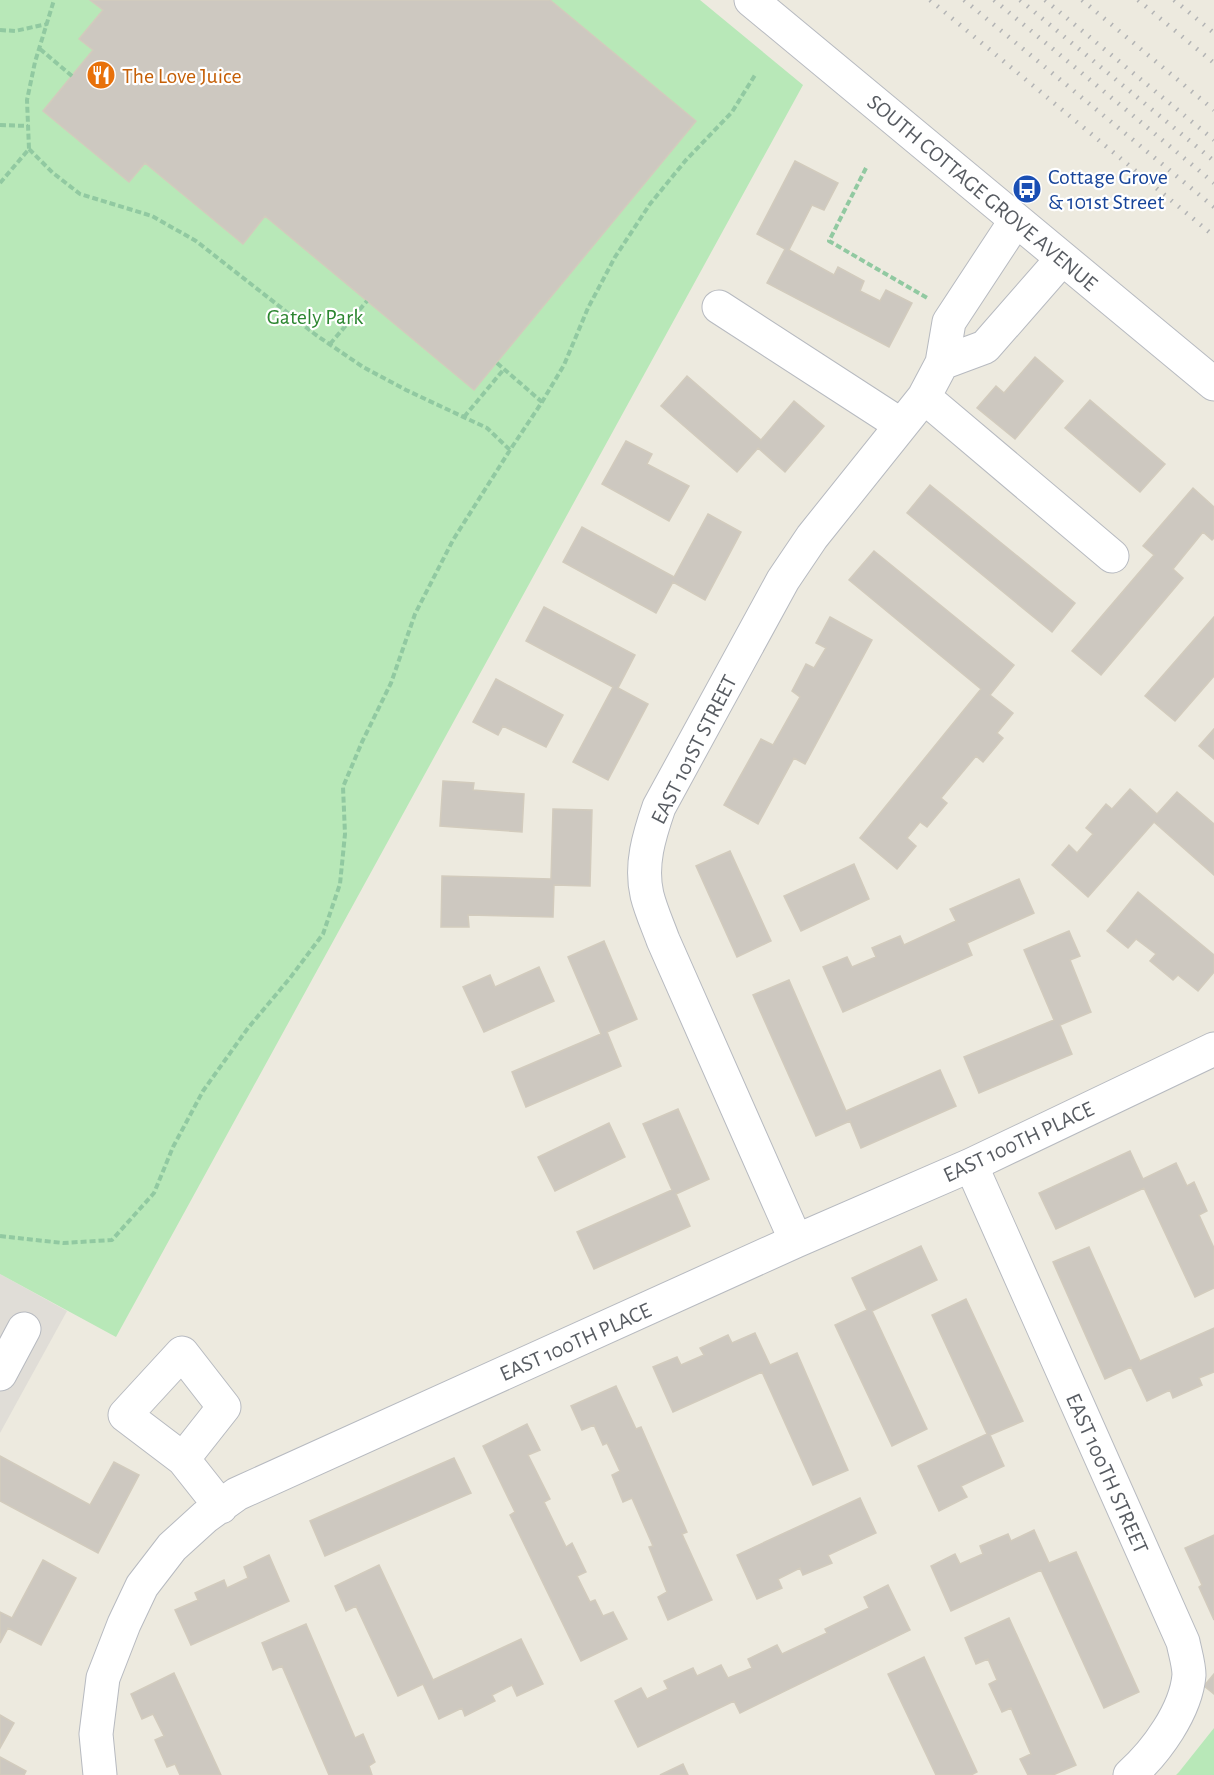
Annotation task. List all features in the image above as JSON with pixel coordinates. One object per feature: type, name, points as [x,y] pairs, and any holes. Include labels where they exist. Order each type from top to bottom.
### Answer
[{"type":"street","name":"SOUTH COTTAGE GROVE AVENUE","points":[[751,0],[1214,384]]},
{"type":"street","name":"EAST 101ST STREET","points":[[796,1240],[663,940],[647,896],[644,870],[649,835],[659,807],[783,580],[812,537],[924,397],[942,363],[949,322],[1016,220]]},
{"type":"street","points":[[942,363],[985,347],[1062,259]]},
{"type":"street","points":[[719,307],[901,425]]},
{"type":"street","points":[[924,397],[1112,556]]},
{"type":"street","name":"EAST 100TH PLACE","points":[[100,1775],[96,1734],[103,1678],[142,1586],[172,1547],[205,1517],[237,1494],[796,1240],[970,1165],[1214,1049]]},
{"type":"street","name":"EAST 100TH STREET","points":[[970,1165],[1183,1642],[1189,1674],[1185,1693],[1177,1713],[1160,1742],[1130,1775]]},
{"type":"street","points":[[0,1374],[24,1329]]},
{"type":"street","points":[[183,1459],[220,1507]]},
{"type":"path","points":[[55,2],[35,62],[27,100],[29,149],[52,173],[80,195],[152,216],[196,241],[363,367],[487,428],[510,450]]},
{"type":"path","points":[[0,30],[15,31],[47,24]]},
{"type":"path","points":[[40,49],[72,76]]},
{"type":"path","points":[[0,1236],[63,1243],[112,1240],[154,1193],[173,1148],[203,1091],[248,1028],[323,934],[340,884],[345,834],[343,787],[391,683],[415,614],[453,540],[564,365],[588,308],[621,248],[650,204],[686,160],[732,112],[754,75]]},
{"type":"path","points":[[0,125],[28,126]]},
{"type":"path","points":[[0,183],[29,149]]},
{"type":"path","points":[[866,168],[828,241],[935,302]]},
{"type":"path","points":[[330,344],[367,301]]},
{"type":"path","points":[[496,363],[542,402]]},
{"type":"path","points":[[464,417],[504,369]]},
{"type":"shaded area","points":[[0,1274],[67,1311],[0,1433]]},
{"type":"green space","name":"Gately Park","points":[[0,0],[700,0],[803,85],[116,1337],[0,1274]]},
{"type":"green space","points":[[1214,1728],[1214,1775],[1176,1775],[1179,1772]]},
{"type":"building","points":[[90,0],[550,0],[696,121],[474,390],[265,216],[243,244],[145,163],[129,182],[43,111],[93,50],[79,39],[103,10]]},
{"type":"building","points":[[795,161],[838,183],[824,210],[812,205],[789,250],[834,275],[838,267],[864,281],[860,291],[880,301],[886,290],[912,303],[889,347],[767,283],[785,249],[757,234]]},
{"type":"building","points":[[1035,357],[1063,381],[1015,439],[977,408],[996,386],[1004,393]]},
{"type":"building","points":[[687,376],[761,440],[794,401],[824,426],[785,472],[758,448],[737,472],[661,406]]},
{"type":"building","points":[[1090,400],[1165,464],[1140,492],[1065,428]]},
{"type":"building","points":[[626,441],[652,454],[647,464],[689,486],[669,521],[602,484]]},
{"type":"building","points":[[930,485],[1075,603],[1052,632],[907,513]]},
{"type":"building","points":[[1193,488],[1214,507],[1214,538],[1212,540],[1203,532],[1173,569],[1183,578],[1101,675],[1072,651],[1154,555],[1143,546]]},
{"type":"building","points":[[708,514],[741,532],[705,600],[673,582],[656,613],[563,562],[582,527],[674,577]]},
{"type":"building","points":[[874,551],[1014,665],[990,695],[1013,713],[997,733],[1003,738],[983,762],[976,756],[941,798],[947,803],[927,827],[920,822],[907,838],[916,846],[897,869],[860,838],[981,689],[849,580]]},
{"type":"building","points":[[544,607],[635,655],[618,688],[648,704],[608,780],[573,762],[613,687],[526,641]]},
{"type":"building","points":[[830,617],[872,640],[805,764],[794,758],[758,824],[724,805],[761,739],[773,745],[800,697],[792,691],[806,664],[814,668],[826,648],[816,643]]},
{"type":"building","points":[[1214,617],[1214,676],[1175,721],[1145,696]]},
{"type":"building","points":[[496,679],[563,715],[546,747],[503,726],[498,735],[473,722]]},
{"type":"building","points":[[1214,729],[1214,759],[1199,746]]},
{"type":"building","points":[[443,781],[474,783],[473,790],[524,794],[522,832],[440,826]]},
{"type":"building","points":[[1130,789],[1157,814],[1177,792],[1214,824],[1214,875],[1154,822],[1088,897],[1052,865],[1069,845],[1077,853],[1093,834],[1086,828],[1106,804],[1112,809]]},
{"type":"building","points":[[553,809],[592,810],[590,886],[554,885],[553,917],[468,915],[469,927],[441,927],[442,876],[551,879]]},
{"type":"building","points":[[730,851],[771,941],[737,957],[696,866]]},
{"type":"building","points":[[854,864],[869,899],[801,931],[784,896]]},
{"type":"building","points":[[1019,879],[1034,913],[967,943],[972,955],[843,1012],[823,967],[847,957],[852,967],[876,957],[872,948],[900,936],[904,945],[956,921],[950,909]]},
{"type":"building","points":[[1138,892],[1214,955],[1214,972],[1198,991],[1178,975],[1173,980],[1150,961],[1156,954],[1136,939],[1128,948],[1107,931]]},
{"type":"building","points":[[1069,931],[1080,956],[1070,960],[1091,1012],[1060,1025],[1072,1054],[979,1093],[964,1057],[1054,1020],[1024,950]]},
{"type":"building","points":[[604,941],[637,1019],[607,1032],[621,1066],[526,1107],[512,1072],[601,1034],[568,957]]},
{"type":"building","points":[[539,967],[554,1001],[484,1032],[463,987],[490,975],[495,987]]},
{"type":"building","points":[[789,980],[846,1111],[940,1070],[956,1106],[861,1148],[850,1121],[816,1136],[753,995]]},
{"type":"building","points":[[678,1109],[709,1179],[676,1194],[690,1226],[594,1269],[577,1232],[672,1190],[643,1124]]},
{"type":"building","points":[[609,1123],[625,1157],[555,1191],[538,1157]]},
{"type":"building","points":[[1130,1151],[1143,1179],[1176,1163],[1187,1186],[1194,1182],[1207,1211],[1199,1215],[1214,1248],[1214,1288],[1195,1297],[1144,1188],[1056,1229],[1039,1193]]},
{"type":"building","points":[[921,1246],[937,1280],[872,1311],[927,1429],[892,1446],[835,1325],[867,1310],[852,1278]]},
{"type":"building","points":[[1089,1247],[1140,1361],[1214,1328],[1214,1372],[1199,1378],[1202,1385],[1173,1398],[1170,1390],[1147,1401],[1131,1367],[1105,1379],[1053,1262]]},
{"type":"building","points":[[966,1299],[1023,1421],[990,1435],[1004,1466],[961,1486],[967,1497],[939,1511],[918,1466],[987,1434],[932,1315]]},
{"type":"building","points":[[755,1333],[770,1365],[797,1353],[848,1470],[813,1485],[762,1372],[673,1412],[653,1367],[677,1357],[681,1365],[704,1355],[700,1348],[728,1335],[732,1343]]},
{"type":"building","points":[[616,1386],[636,1429],[641,1427],[687,1532],[682,1534],[712,1600],[668,1620],[658,1597],[667,1592],[649,1547],[653,1546],[632,1498],[623,1502],[612,1475],[620,1471],[607,1443],[603,1445],[594,1425],[582,1430],[571,1406]]},
{"type":"building","points":[[527,1424],[540,1450],[528,1455],[550,1499],[544,1502],[566,1547],[572,1543],[586,1572],[577,1576],[590,1602],[595,1600],[603,1616],[613,1612],[627,1639],[581,1661],[510,1515],[515,1512],[483,1446]]},
{"type":"building","points":[[0,1456],[90,1505],[114,1462],[139,1475],[98,1553],[0,1501]]},
{"type":"building","points":[[454,1458],[471,1493],[325,1556],[310,1521]]},
{"type":"building","points":[[860,1498],[876,1533],[828,1555],[832,1563],[803,1575],[800,1568],[778,1579],[782,1588],[757,1599],[737,1555]]},
{"type":"building","points":[[1034,1530],[1049,1563],[1076,1552],[1139,1692],[1104,1708],[1041,1570],[951,1611],[931,1566],[955,1554],[960,1564],[983,1554],[980,1546],[1008,1534],[1011,1541]]},
{"type":"building","points":[[1214,1535],[1214,1620],[1199,1587],[1202,1585],[1185,1548]]},
{"type":"building","points":[[269,1555],[289,1601],[191,1645],[175,1610],[198,1600],[195,1593],[224,1580],[227,1588],[248,1578],[244,1567]]},
{"type":"building","points":[[43,1560],[76,1578],[41,1645],[8,1628],[0,1643],[0,1612],[12,1618]]},
{"type":"building","points":[[379,1565],[433,1680],[521,1639],[543,1684],[517,1696],[512,1685],[492,1695],[495,1701],[465,1716],[462,1708],[439,1719],[423,1684],[398,1696],[356,1606],[346,1611],[335,1586]]},
{"type":"building","points":[[888,1585],[910,1630],[740,1713],[734,1701],[638,1747],[615,1701],[641,1688],[647,1699],[668,1689],[664,1681],[693,1668],[697,1676],[721,1665],[728,1678],[752,1668],[748,1659],[777,1645],[782,1654],[827,1633],[825,1629],[869,1608],[864,1597]]},
{"type":"building","points":[[1009,1618],[1076,1765],[1053,1775],[1028,1775],[1020,1759],[1031,1754],[1011,1708],[1002,1712],[989,1684],[997,1680],[988,1659],[976,1664],[965,1638]]},
{"type":"building","points":[[306,1624],[355,1738],[363,1734],[375,1762],[369,1766],[372,1775],[329,1775],[282,1666],[273,1670],[262,1643]]},
{"type":"building","points":[[924,1657],[977,1772],[971,1775],[936,1775],[888,1674]]},
{"type":"building","points":[[174,1673],[221,1775],[180,1775],[175,1764],[167,1767],[155,1740],[164,1736],[153,1714],[142,1719],[131,1694]]},
{"type":"building","points":[[1214,1674],[1214,1694],[1204,1686]]},
{"type":"building","points":[[0,1715],[14,1723],[0,1748]]},
{"type":"building","points":[[0,1757],[26,1771],[24,1775],[0,1775]]},
{"type":"building","points":[[683,1764],[688,1775],[660,1775]]},
{"type":"railway","points":[[930,0],[1214,236]]},
{"type":"railway","points":[[964,0],[1214,207]]},
{"type":"railway","points":[[994,0],[1214,183]]},
{"type":"railway","points":[[1020,0],[1214,161]]},
{"type":"railway","points":[[1045,0],[1214,140]]},
{"type":"railway","points":[[1082,0],[1214,110]]},
{"type":"railway","points":[[1138,0],[1214,63]]},
{"type":"railway","points":[[1174,0],[1214,33]]},
{"type":"place","name":"The Love Juice","points":[[101,75]]},
{"type":"place","name":"Cottage Grove & 101st Street","points":[[1027,189]]}]
